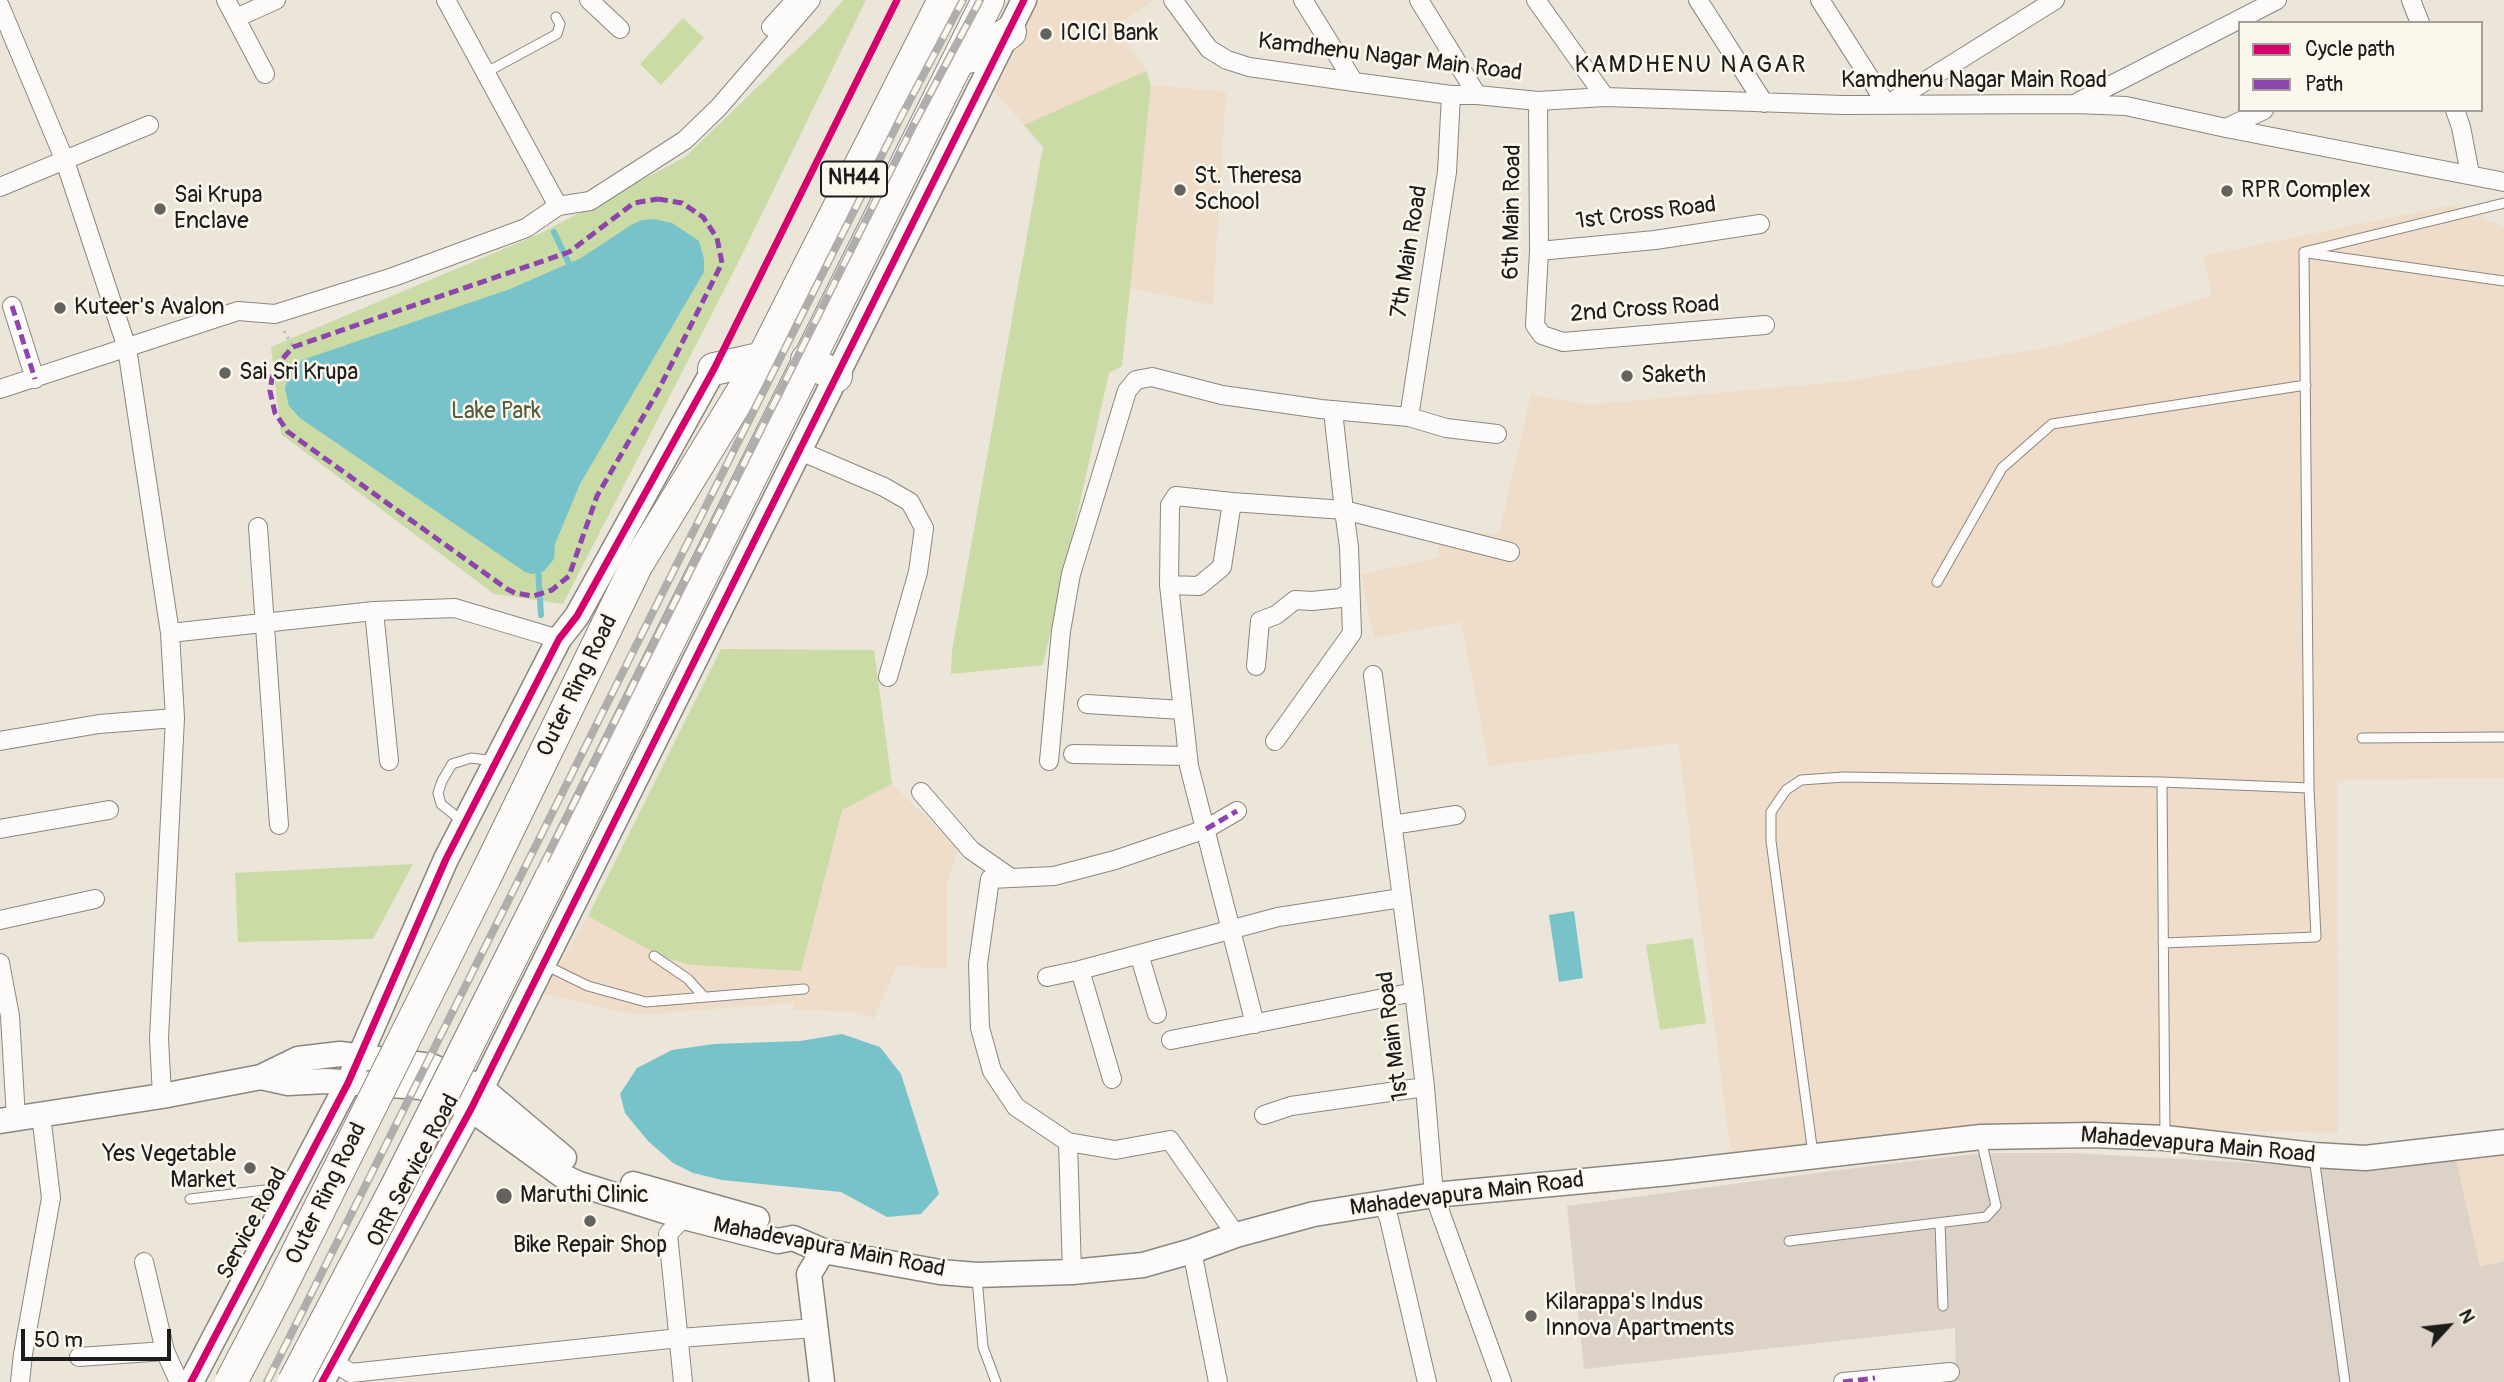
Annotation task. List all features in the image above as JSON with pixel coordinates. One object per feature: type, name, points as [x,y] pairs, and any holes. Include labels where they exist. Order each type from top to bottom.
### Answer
[{"type":"highway","name":"Outer Ring Road","points":[[231,1382],[486,873],[636,566],[763,358],[944,0]]},
{"type":"highway","name":"NH44","points":[[295,1382],[551,878],[988,0]]},
{"type":"highway","points":[[959,59],[977,55],[1010,33]]},
{"type":"highway","points":[[714,369],[763,358]]},
{"type":"highway","points":[[807,360],[836,376]]},
{"type":"street","points":[[226,0],[265,74]]},
{"type":"street","points":[[236,18],[276,0]]},
{"type":"street","points":[[446,0],[558,206]]},
{"type":"street","points":[[589,0],[620,29]]},
{"type":"street","points":[[771,27],[796,0]]},
{"type":"street","points":[[0,389],[238,311],[281,313],[393,277],[526,228],[558,206],[590,201],[685,140],[719,107],[811,0]]},
{"type":"street","name":"ORR Service Road","points":[[328,1372],[476,1098],[1010,33],[1024,0]]},
{"type":"street","name":"Kamdhenu Nagar Main Road","points":[[1173,0],[1209,49],[1227,60],[1249,67],[1354,82],[1451,95],[1538,101],[1605,97],[1764,103],[2126,106],[2504,183]]},
{"type":"street","points":[[1303,0],[1354,82]]},
{"type":"street","points":[[1419,0],[1477,95]]},
{"type":"street","points":[[1536,0],[1605,97]]},
{"type":"street","points":[[1698,0],[1764,103]]},
{"type":"street","points":[[1821,0],[1887,105],[2055,0]]},
{"type":"street","points":[[2075,104],[2277,0]]},
{"type":"street","points":[[2411,0],[2419,21]]},
{"type":"street","points":[[0,6],[65,161],[127,348],[170,633],[175,718],[159,1038],[162,1096]]},
{"type":"street","name":"7th Main Road","points":[[1409,417],[1447,172],[1451,95]]},
{"type":"street","name":"6th Main Road","points":[[1535,324],[1539,251],[1538,101]]},
{"type":"street","points":[[2227,128],[2260,112]]},
{"type":"street","points":[[2456,112],[2470,174]]},
{"type":"street","points":[[0,187],[149,125]]},
{"type":"street","name":"1st Cross Road","points":[[1539,251],[1655,240],[1760,224]]},
{"type":"street","points":[[12,306],[35,379]]},
{"type":"street","name":"2nd Cross Road","points":[[1535,324],[1542,335],[1563,342],[1765,325]]},
{"type":"street","name":"Service Road","points":[[191,1382],[348,1083],[446,859],[496,761],[559,639],[577,616],[714,369]]},
{"type":"street","points":[[1049,761],[1061,631],[1071,574],[1127,391],[1136,380],[1152,377],[1222,395],[1334,411],[1409,417],[1446,428],[1497,434]]},
{"type":"street","points":[[1275,741],[1352,633],[1349,547],[1334,411]]},
{"type":"street","points":[[800,451],[884,487],[910,502],[924,528],[918,572],[888,677]]},
{"type":"street","points":[[1255,1024],[1188,755],[1169,585],[1170,505],[1176,496],[1344,510],[1510,552]]},
{"type":"street","points":[[1169,585],[1199,586],[1222,566],[1232,502]]},
{"type":"street","points":[[258,527],[279,825]]},
{"type":"street","points":[[1256,666],[1259,621],[1276,615],[1295,600],[1341,598],[1349,592]]},
{"type":"street","points":[[170,633],[374,611],[455,608],[559,639]]},
{"type":"street","points":[[374,611],[389,761]]},
{"type":"street","name":"1st Main Road","points":[[1373,675],[1414,992],[1434,1195],[1502,1382]]},
{"type":"street","points":[[1087,704],[1182,710]]},
{"type":"street","points":[[0,741],[99,724],[175,718]]},
{"type":"street","points":[[1073,754],[1188,755]]},
{"type":"street","points":[[921,792],[971,850],[1011,878]]},
{"type":"street","points":[[0,829],[109,810]]},
{"type":"street","points":[[1236,1235],[1170,1140],[1115,1150],[1068,1142],[1016,1107],[992,1071],[980,1028],[978,964],[990,879],[1054,876],[1072,872],[1206,829],[1237,811]]},
{"type":"street","points":[[1392,825],[1456,815]]},
{"type":"street","points":[[1047,977],[1278,917],[1401,898]]},
{"type":"street","points":[[0,920],[95,899]]},
{"type":"street","points":[[1139,954],[1157,1014]]},
{"type":"street","points":[[0,963],[10,1016],[8,1119],[162,1096],[261,1077],[298,1059],[340,1054],[431,1066],[577,1167],[774,1223],[793,1238]]},
{"type":"street","points":[[1080,970],[1112,1080]]},
{"type":"street","points":[[1171,1040],[1414,992]]},
{"type":"street","points":[[261,1077],[288,1083],[421,1087],[476,1098]]},
{"type":"street","points":[[1264,1115],[1291,1106],[1425,1087]]},
{"type":"street","name":"Mahadevapura Main Road","points":[[476,1098],[566,1178],[684,1217],[778,1241],[793,1238],[823,1251],[940,1272],[977,1275],[1072,1272],[1143,1265],[1236,1235],[1314,1214],[1434,1195],[1981,1137],[2093,1135],[2165,1138],[2365,1158],[2504,1142]]},
{"type":"street","points":[[20,1382],[51,1198],[41,1115]]},
{"type":"street","points":[[1068,1142],[1072,1272]]},
{"type":"street","points":[[1383,1203],[1427,1382]]},
{"type":"street","points":[[684,1217],[667,1234],[684,1382]]},
{"type":"street","points":[[822,1382],[809,1274],[823,1251]]},
{"type":"street","points":[[1192,1251],[1218,1382]]},
{"type":"street","points":[[145,1262],[165,1351],[179,1382]]},
{"type":"street","points":[[328,1372],[351,1373],[679,1338],[815,1328]]},
{"type":"street","points":[[79,1357],[165,1351]]},
{"type":"street","points":[[1843,1382],[1950,1372]]},
{"type":"lane","points":[[485,73],[557,34],[560,24],[556,17]]},
{"type":"lane","points":[[2304,252],[2504,204]]},
{"type":"lane","points":[[2304,252],[2504,281]]},
{"type":"lane","points":[[2163,943],[2316,937],[2309,788],[2304,252]]},
{"type":"lane","points":[[1937,582],[2001,468],[2052,424],[2306,384]]},
{"type":"lane","points":[[2362,738],[2504,737]]},
{"type":"lane","points":[[465,823],[441,804],[438,793],[442,781],[452,764],[471,758],[496,761]]},
{"type":"lane","points":[[1814,1156],[1771,841],[1771,812],[1786,790],[1801,780],[1844,777],[2162,782],[2309,788]]},
{"type":"lane","points":[[2162,782],[2165,1138]]},
{"type":"lane","points":[[654,956],[688,979],[704,997]]},
{"type":"lane","points":[[540,971],[646,1002],[804,989]]},
{"type":"lane","points":[[1789,1241],[1986,1217],[1996,1206],[1981,1137]]},
{"type":"lane","points":[[2314,1155],[2345,1382]]},
{"type":"lane","points":[[190,1199],[295,1186]]},
{"type":"lane","points":[[1940,1223],[1942,1306]]},
{"type":"lane","points":[[977,1275],[983,1347],[996,1382]]},
{"type":"shaded area","points":[[1037,0],[1155,0],[1116,26],[1146,71],[1024,125],[995,92]]},
{"type":"shaded area","name":"St. Theresa School","points":[[1151,85],[1226,92],[1213,305],[1130,288]]},
{"type":"shaded area","points":[[2452,205],[2504,227],[2504,778],[2337,780],[2338,1133],[2183,1129],[1731,1155],[1678,743],[1489,766],[1461,622],[1374,638],[1361,575],[1439,557],[1436,529],[1499,534],[1531,394],[1587,405],[1848,381],[2061,345],[2212,295],[2203,256]]},
{"type":"shaded area","points":[[892,784],[959,849],[947,882],[947,969],[897,966],[874,1019],[857,1012],[793,1010],[795,1003],[637,1015],[542,994],[588,916],[662,957],[691,965],[801,971],[842,810]]},
{"type":"shaded area","points":[[2504,1152],[2504,1261],[2480,1268],[2456,1159]]},
{"type":"shaded area","points":[[1984,1153],[2073,1153],[2306,1166],[2421,1164],[2456,1159],[2480,1267],[2504,1261],[2504,1382],[1956,1382],[1955,1328],[1584,1369],[1567,1206]]},
{"type":"green space","name":"Lake Park","points":[[843,0],[866,0],[737,265],[563,604],[494,594],[281,434],[271,347],[539,234],[685,157],[821,26]]},
{"type":"green space","points":[[683,18],[704,38],[661,85],[640,64]]},
{"type":"green space","points":[[1146,71],[1151,85],[1122,366],[1109,373],[1043,665],[951,674],[952,651],[1043,147],[1024,125]]},
{"type":"green space","points":[[721,649],[874,650],[892,784],[842,810],[801,971],[691,965],[662,957],[588,916]]},
{"type":"green space","points":[[413,864],[373,939],[238,942],[235,873]]},
{"type":"green space","points":[[1693,938],[1706,1023],[1660,1030],[1646,945]]},
{"type":"water","points":[[654,219],[672,223],[699,241],[704,272],[580,484],[555,544],[554,559],[544,571],[532,574],[525,572],[300,418],[289,406],[285,389],[289,373],[302,360],[510,289],[581,258],[631,225]]},
{"type":"water","points":[[1574,911],[1583,978],[1559,982],[1549,915]]},
{"type":"water","points":[[842,1034],[880,1047],[901,1074],[939,1194],[921,1214],[887,1217],[841,1192],[722,1180],[693,1173],[673,1163],[648,1141],[625,1113],[620,1094],[637,1068],[672,1050],[714,1044],[800,1041]]},
{"type":"waterway","points":[[554,232],[569,264],[568,272]]},
{"type":"waterway","points":[[538,568],[541,615]]},
{"type":"railway","points":[[267,1382],[901,117],[963,0]]},
{"type":"railway","points":[[284,1382],[914,124],[980,0]]},
{"type":"marked path","points":[[658,199],[682,203],[703,217],[717,238],[722,263],[658,391],[597,496],[569,576],[552,590],[533,596],[507,589],[288,432],[275,413],[270,391],[272,378],[276,366],[293,347],[569,252],[634,203],[658,199]]},
{"type":"marked path","points":[[12,306],[35,379]]},
{"type":"marked path","points":[[1206,829],[1237,811]]},
{"type":"marked path","points":[[1843,1382],[1875,1378]]},
{"type":"cycle path","points":[[191,1382],[348,1083],[446,859],[559,639],[577,616],[714,369],[897,0]]},
{"type":"cycle path","points":[[322,1382],[471,1109],[1024,0]]},
{"type":"place","name":"ICICI Bank","points":[[1046,34]]},
{"type":"place","name":"St. Theresa School","points":[[1180,190]]},
{"type":"place","name":"RPR Complex","points":[[2227,191]]},
{"type":"place","name":"Sai Krupa Enclave","points":[[160,209]]},
{"type":"place","name":"Kuteer's Avalon","points":[[60,308]]},
{"type":"place","name":"Sai Sri Krupa","points":[[225,373]]},
{"type":"place","name":"Saketh","points":[[1627,376]]},
{"type":"place","name":"Yes Vegetable Market","points":[[250,1168]]},
{"type":"place","name":"Maruthi Clinic","points":[[504,1196]]},
{"type":"place","name":"Bike Repair Shop","points":[[590,1221]]},
{"type":"place","name":"Kilarappa's Indus Innova Apartments","points":[[1531,1316]]},
{"type":"district","name":"KAMDHENU NAGAR","points":[[1691,66]]}]
